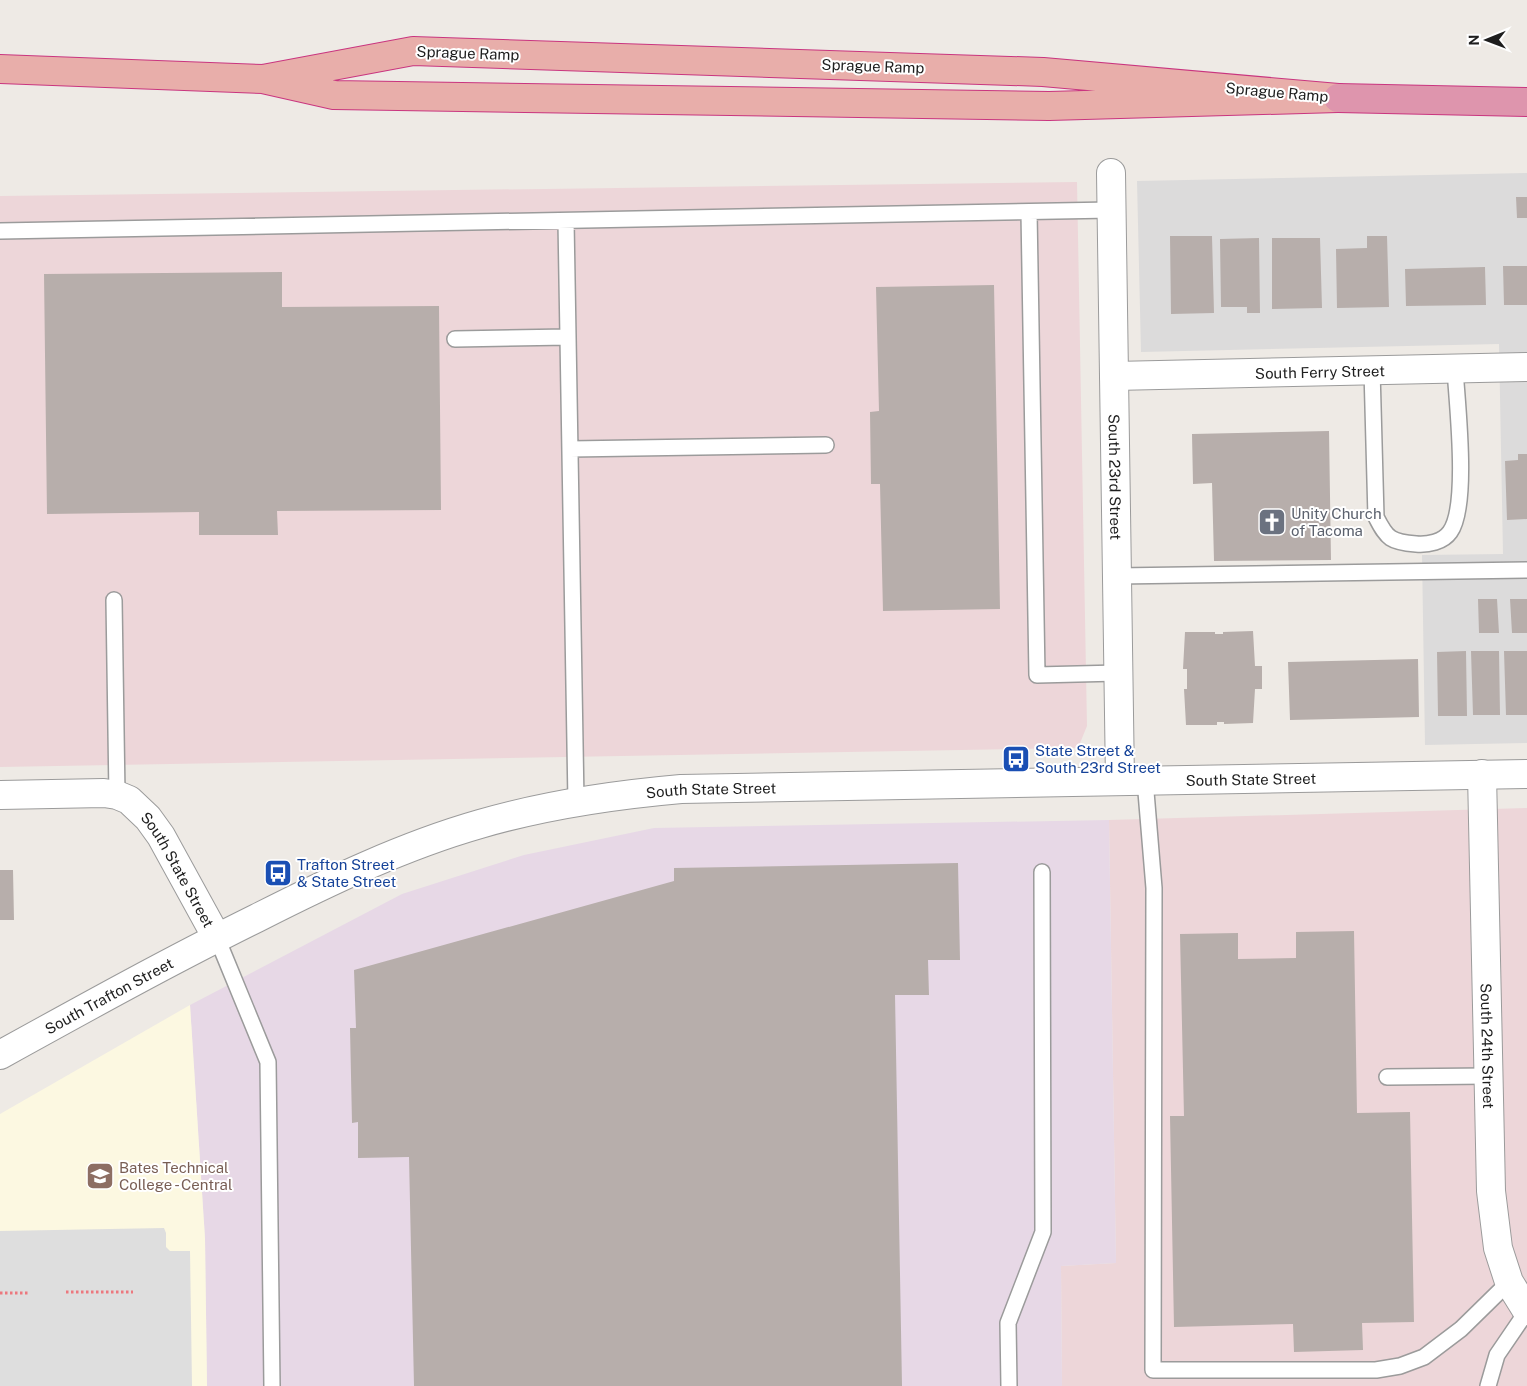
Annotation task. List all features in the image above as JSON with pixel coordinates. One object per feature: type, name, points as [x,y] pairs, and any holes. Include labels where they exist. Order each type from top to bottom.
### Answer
[{"type":"highway","name":"Sprague Ramp","points":[[263,79],[413,51],[1044,72],[1338,98]]},
{"type":"highway","name":"Sprague Ramp","points":[[0,69],[263,79],[334,96],[1049,106],[1338,98]]},
{"type":"highway","points":[[1338,98],[1527,102]]},
{"type":"street","name":"South 23rd Street","points":[[1111,173],[1118,673],[1133,780]]},
{"type":"street","name":"South Ferry Street","points":[[1114,376],[1527,367]]},
{"type":"street","name":"South 24th Street","points":[[1482,774],[1491,1191],[1498,1248],[1509,1282],[1527,1311]]},
{"type":"street","name":"South State Street","points":[[0,795],[87,793],[118,795],[129,800],[148,818],[161,836],[217,938],[334,879],[479,824],[576,802],[636,793],[680,789],[1527,774]]},
{"type":"street","name":"South Trafton Street","points":[[0,1055],[217,938]]},
{"type":"lane","points":[[0,231],[1111,210]]},
{"type":"lane","points":[[1029,212],[1037,675],[1118,673]]},
{"type":"lane","points":[[566,221],[576,802]]},
{"type":"lane","points":[[455,339],[568,337]]},
{"type":"lane","points":[[1372,370],[1376,517],[1389,539],[1404,543],[1426,544],[1444,538],[1452,530],[1458,512],[1461,476],[1455,369]]},
{"type":"lane","points":[[570,449],[826,444]]},
{"type":"lane","points":[[1117,576],[1527,570]]},
{"type":"lane","points":[[114,600],[118,795]]},
{"type":"lane","points":[[1133,780],[1154,888],[1153,1370],[1376,1370],[1400,1366],[1424,1357],[1453,1335],[1509,1282]]},
{"type":"lane","points":[[1008,1386],[1008,1323],[1043,1232],[1042,872]]},
{"type":"lane","points":[[217,938],[268,1062],[272,1386]]},
{"type":"lane","points":[[1387,1077],[1488,1076]]},
{"type":"lane","points":[[1488,1386],[1497,1355],[1527,1311]]},
{"type":"path","points":[[66,1292],[133,1292]]},
{"type":"path","points":[[0,1294],[28,1293]]},
{"type":"shaded area","points":[[1527,173],[1527,743],[1425,745],[1422,555],[1503,554],[1499,344],[1141,352],[1137,181]]},
{"type":"shaded area","points":[[1077,182],[1087,726],[1078,748],[0,767],[0,196]]},
{"type":"shaded area","points":[[1527,808],[1527,1386],[1062,1386],[1061,1266],[1116,1263],[1109,820]]},
{"type":"shaded area","points":[[1109,820],[1116,1263],[1061,1266],[1062,1386],[207,1386],[205,1239],[190,1005],[402,894],[524,855],[654,828]]},
{"type":"shaded area","name":"Bates Technical College - Central","points":[[190,1005],[205,1239],[207,1386],[0,1386],[0,1114]]},
{"type":"shaded area","points":[[164,1228],[166,1247],[170,1251],[190,1251],[192,1386],[0,1386],[0,1231]]},
{"type":"building","points":[[1516,197],[1527,197],[1527,218],[1517,218]]},
{"type":"building","points":[[1170,236],[1212,236],[1214,313],[1171,314]]},
{"type":"building","points":[[1367,236],[1387,236],[1389,307],[1337,308],[1336,249],[1367,248]]},
{"type":"building","points":[[1259,238],[1260,313],[1247,313],[1247,307],[1221,307],[1220,239]]},
{"type":"building","points":[[1272,238],[1320,238],[1322,308],[1272,309]]},
{"type":"building","points":[[1503,266],[1527,266],[1527,305],[1504,305]]},
{"type":"building","points":[[1485,267],[1486,305],[1406,306],[1405,269]]},
{"type":"building","points":[[282,272],[282,307],[439,306],[441,510],[277,511],[278,535],[199,535],[199,512],[47,514],[44,274]]},
{"type":"building","points":[[994,285],[1000,609],[883,611],[880,484],[871,484],[870,412],[879,411],[876,287]]},
{"type":"building","name":"Unity Church of Tacoma","points":[[1329,431],[1331,560],[1214,561],[1212,483],[1193,484],[1192,434]]},
{"type":"building","points":[[1518,454],[1527,454],[1527,519],[1507,520],[1505,461],[1518,460]]},
{"type":"building","points":[[1478,599],[1497,599],[1499,633],[1479,633]]},
{"type":"building","points":[[1510,599],[1527,599],[1527,633],[1512,633]]},
{"type":"building","points":[[1253,631],[1255,666],[1262,666],[1262,689],[1255,689],[1253,723],[1224,724],[1224,722],[1217,722],[1217,725],[1186,725],[1184,689],[1187,689],[1187,669],[1183,669],[1185,632],[1215,632],[1215,634],[1223,634],[1223,632]]},
{"type":"building","points":[[1466,651],[1467,716],[1438,716],[1437,652]]},
{"type":"building","points":[[1471,651],[1499,651],[1500,715],[1473,715]]},
{"type":"building","points":[[1504,651],[1527,651],[1527,715],[1506,715]]},
{"type":"building","points":[[1418,659],[1419,717],[1290,720],[1288,662]]},
{"type":"building","points":[[958,863],[960,960],[928,960],[929,995],[895,995],[902,1386],[414,1386],[409,1157],[358,1158],[358,1122],[352,1123],[350,1028],[356,1028],[354,970],[674,881],[674,868]]},
{"type":"building","points":[[0,870],[13,870],[14,920],[0,920]]},
{"type":"building","points":[[1354,931],[1357,1113],[1410,1112],[1414,1322],[1362,1323],[1363,1350],[1294,1352],[1293,1324],[1174,1327],[1170,1116],[1184,1116],[1180,934],[1238,933],[1238,959],[1296,958],[1296,932]]},
{"type":"place","name":"Unity Church of Tacoma","points":[[1272,522]]},
{"type":"place","name":"State Street & South 23rd Street","points":[[1016,759]]},
{"type":"place","name":"Trafton Street & State Street","points":[[278,873]]},
{"type":"place","name":"Bates Technical College - Central","points":[[100,1176]]}]
